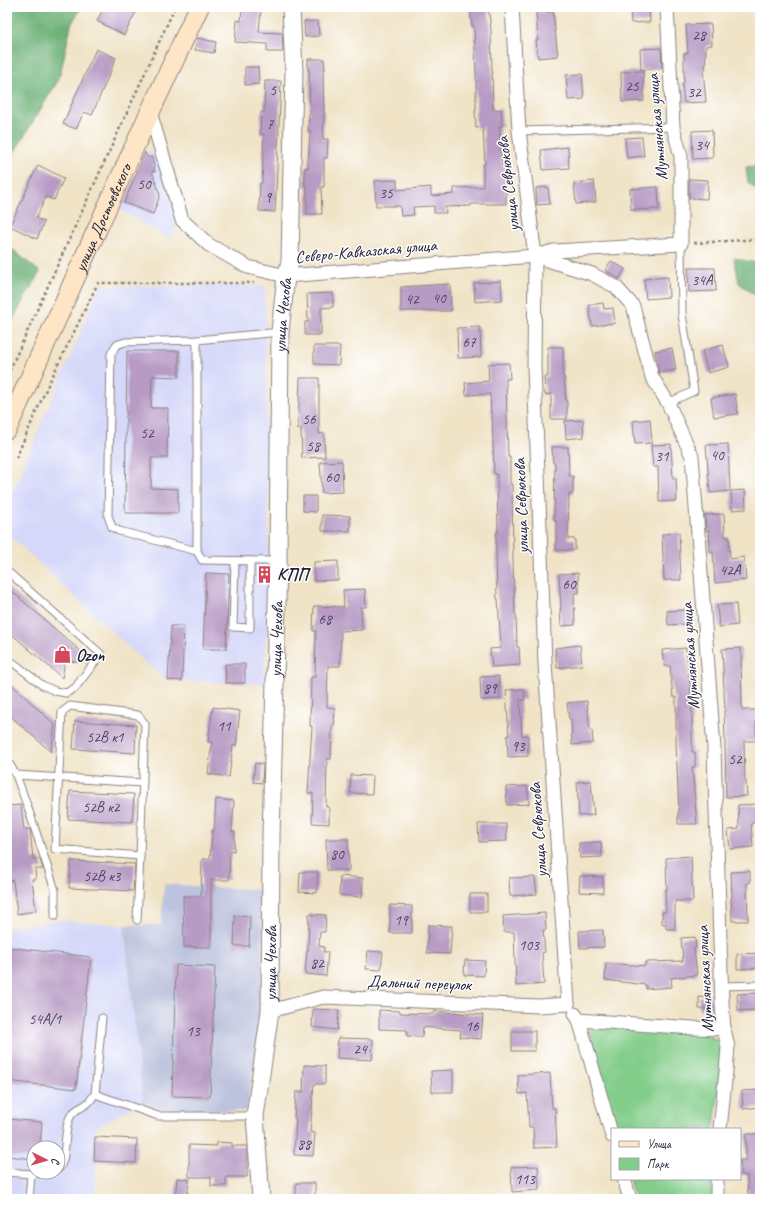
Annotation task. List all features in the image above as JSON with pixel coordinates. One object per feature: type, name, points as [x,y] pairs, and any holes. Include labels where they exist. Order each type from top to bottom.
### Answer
[{"type":"main road","name":"улица Достоевского","points":[[7,429],[199,7]]},
{"type":"street","name":"улица Чехова","points":[[261,1199],[255,1116],[270,1011],[271,837],[278,563],[280,332],[286,276],[290,263],[293,79],[291,7]]},
{"type":"street","name":"улица Севрюкова","points":[[512,7],[519,131],[535,256],[534,367],[545,663],[568,1004]]},
{"type":"street","name":"Мутнянская улица","points":[[667,7],[673,127],[681,156],[681,244]]},
{"type":"street","name":"Северо-Кавказская улица","points":[[150,112],[182,220],[209,246],[248,267],[286,276],[535,256],[554,251],[681,244]]},
{"type":"street","name":"Мутнянская улица","points":[[535,256],[592,274],[616,287],[633,306],[652,377],[668,403],[692,456],[704,599],[714,748],[722,986],[724,1028],[728,1047],[720,1128]]},
{"type":"street","name":"Дальний переулок","points":[[270,1011],[323,997],[539,1006],[568,1004]]},
{"type":"street","points":[[568,1004],[579,1020],[611,1132]]},
{"type":"street","points":[[579,1020],[693,1028],[724,1028]]},
{"type":"street","points":[[624,1180],[630,1199]]},
{"type":"street","points":[[717,1180],[717,1199]]},
{"type":"lane","points":[[519,131],[673,127]]},
{"type":"lane","points":[[668,403],[694,392],[682,314],[681,244]]},
{"type":"lane","points":[[197,550],[119,531],[112,527],[108,516],[111,354],[116,345],[125,342],[197,340],[280,332]]},
{"type":"lane","points":[[197,340],[197,550],[202,560],[250,560],[278,563]]},
{"type":"lane","points":[[234,561],[234,627],[250,628],[250,560]]},
{"type":"lane","points":[[7,571],[100,654],[75,688],[66,693],[55,691],[42,685],[7,658]]},
{"type":"lane","points":[[137,920],[140,856],[143,783],[145,724],[138,716],[70,706],[62,712],[55,849],[140,856]]},
{"type":"lane","points":[[7,760],[16,775],[55,890],[55,916]]},
{"type":"lane","points":[[16,775],[143,783]]},
{"type":"lane","points":[[722,986],[760,985]]},
{"type":"lane","points":[[65,1140],[70,1117],[77,1109],[89,1103],[95,1094],[102,1018]]},
{"type":"lane","points":[[95,1094],[158,1116],[255,1116]]},
{"type":"lane","points":[[7,1172],[26,1174]]},
{"type":"lane","points":[[29,1199],[31,1180]]},
{"type":"path","points":[[7,376],[175,7]]},
{"type":"path","points":[[681,244],[760,239]]},
{"type":"path","points":[[16,458],[48,385],[98,283],[259,283]]},
{"type":"shaded area","points":[[148,151],[157,153],[177,224],[170,239],[120,210]]},
{"type":"shaded area","points":[[100,286],[265,286],[269,570],[264,684],[168,680],[150,667],[7,533],[7,505]]},
{"type":"shaded area","points":[[164,884],[261,890],[263,902],[262,1009],[247,1111],[162,1110],[143,1102],[124,925],[161,925]]},
{"type":"shaded area","points":[[60,920],[124,925],[143,1102],[97,1127],[95,1199],[7,1199],[7,928]]},
{"type":"green space","points":[[7,7],[81,7],[71,25],[59,79],[7,164]]},
{"type":"green space","points":[[760,165],[760,192],[748,183],[746,167]]},
{"type":"green space","points":[[7,245],[40,272],[7,329]]},
{"type":"green space","points":[[734,258],[760,264],[760,299],[739,283]]},
{"type":"green space","points":[[589,1025],[704,1034],[715,1039],[719,1047],[722,1061],[714,1128],[615,1128],[606,1099]]},
{"type":"green space","points":[[629,1180],[711,1180],[713,1199],[635,1199]]},
{"type":"building","points":[[104,7],[130,7],[137,10],[124,35],[97,21]]},
{"type":"building","points":[[488,7],[491,29],[493,110],[501,109],[502,126],[499,126],[502,165],[506,165],[506,204],[471,204],[471,206],[445,207],[446,213],[434,213],[434,206],[413,207],[414,215],[401,216],[400,206],[376,206],[375,181],[397,180],[397,190],[431,187],[431,196],[454,194],[454,188],[483,187],[483,165],[485,165],[483,127],[476,128],[474,26],[472,26],[470,8]]},
{"type":"building","points":[[630,7],[649,7],[650,22],[631,23]]},
{"type":"building","points":[[242,9],[261,10],[259,32],[282,33],[283,52],[267,52],[267,44],[235,42],[237,20],[241,21]]},
{"type":"building","points":[[553,12],[558,56],[538,58],[536,13]]},
{"type":"building","points":[[304,21],[318,21],[319,36],[305,37]]},
{"type":"building","points":[[711,24],[712,45],[706,46],[705,70],[703,70],[706,102],[684,103],[682,83],[684,83],[684,53],[688,53],[686,25]]},
{"type":"building","points":[[197,38],[216,42],[214,53],[195,50]]},
{"type":"building","points":[[661,48],[662,68],[641,70],[640,49]]},
{"type":"building","points":[[96,49],[116,58],[92,115],[84,112],[76,129],[63,124]]},
{"type":"building","points":[[308,59],[324,59],[325,70],[323,70],[323,139],[328,139],[327,158],[324,158],[324,187],[321,187],[322,214],[307,214],[305,167],[308,168],[310,130],[308,130],[310,114]]},
{"type":"building","points":[[245,67],[258,67],[259,84],[245,85]]},
{"type":"building","points":[[643,71],[644,101],[622,102],[621,72]]},
{"type":"building","points":[[582,74],[584,99],[568,100],[566,75]]},
{"type":"building","points":[[265,81],[281,81],[275,212],[259,211],[264,134],[260,134],[261,112],[264,113]]},
{"type":"building","points":[[712,130],[713,158],[693,159],[692,131]]},
{"type":"building","points":[[642,137],[644,156],[627,158],[625,138]]},
{"type":"building","points":[[568,147],[569,168],[543,170],[541,150]]},
{"type":"building","points":[[145,152],[147,157],[152,157],[155,172],[152,171],[160,195],[153,214],[124,203]]},
{"type":"building","points":[[38,165],[64,178],[54,200],[46,197],[36,218],[44,222],[37,239],[10,226]]},
{"type":"building","points":[[689,179],[708,180],[707,199],[689,198]]},
{"type":"building","points":[[594,181],[596,202],[576,204],[574,183]]},
{"type":"building","points":[[548,187],[550,204],[537,205],[536,188]]},
{"type":"building","points":[[658,187],[659,209],[631,210],[630,189]]},
{"type":"building","points":[[611,261],[625,269],[619,279],[605,270]]},
{"type":"building","points":[[688,268],[715,268],[716,291],[689,292]]},
{"type":"building","points":[[668,277],[669,297],[646,299],[644,279]]},
{"type":"building","points":[[501,281],[502,300],[475,302],[474,283]]},
{"type":"building","points":[[450,284],[451,311],[401,311],[401,287]]},
{"type":"building","points":[[333,293],[333,307],[321,308],[321,335],[305,335],[305,322],[308,322],[307,294]]},
{"type":"building","points":[[603,303],[604,309],[613,308],[615,323],[592,326],[589,305]]},
{"type":"building","points":[[480,327],[481,357],[458,358],[457,328]]},
{"type":"building","points":[[723,345],[729,367],[708,373],[702,351]]},
{"type":"building","points":[[314,346],[340,346],[339,365],[314,364]]},
{"type":"building","points":[[548,347],[563,347],[563,376],[567,402],[567,419],[551,419],[551,394],[545,395],[544,377],[548,377]]},
{"type":"building","points":[[672,348],[676,370],[659,373],[655,351]]},
{"type":"building","points":[[127,351],[179,351],[179,377],[152,376],[151,408],[168,408],[167,458],[151,458],[151,488],[178,489],[178,513],[125,513]]},
{"type":"building","points":[[509,363],[510,379],[506,379],[508,457],[510,457],[510,484],[512,484],[515,614],[517,647],[519,647],[520,665],[492,667],[490,649],[501,648],[497,599],[497,474],[494,474],[492,414],[490,394],[466,395],[465,383],[489,381],[488,364]]},
{"type":"building","points":[[300,378],[319,378],[319,434],[324,433],[325,457],[302,458],[301,429],[298,429]]},
{"type":"building","points":[[735,394],[738,414],[714,417],[711,398]]},
{"type":"building","points":[[650,419],[652,443],[635,444],[633,421]]},
{"type":"building","points":[[583,420],[584,437],[566,439],[565,421]]},
{"type":"building","points":[[671,444],[673,479],[676,478],[677,501],[659,502],[658,467],[653,467],[651,445]]},
{"type":"building","points":[[728,444],[730,491],[710,493],[706,445]]},
{"type":"building","points":[[552,447],[568,447],[569,476],[573,476],[573,494],[569,494],[568,539],[575,539],[575,550],[556,550],[556,520],[554,520],[555,463],[553,463]]},
{"type":"building","points":[[342,461],[343,492],[322,493],[320,462]]},
{"type":"building","points":[[745,490],[746,509],[732,510],[731,491]]},
{"type":"building","points":[[303,496],[316,496],[316,512],[303,511]]},
{"type":"building","points":[[724,514],[725,537],[729,537],[730,559],[744,557],[746,580],[715,583],[713,552],[710,552],[709,530],[706,531],[705,515]]},
{"type":"building","points":[[322,515],[350,516],[350,531],[322,531]]},
{"type":"building","points":[[679,533],[681,580],[664,580],[662,534]]},
{"type":"building","points":[[338,561],[338,580],[314,581],[314,562]]},
{"type":"building","points":[[206,573],[229,574],[226,649],[203,649]]},
{"type":"building","points":[[578,573],[579,593],[574,593],[575,625],[561,626],[559,574]]},
{"type":"building","points":[[7,587],[85,655],[78,662],[65,661],[62,678],[7,630]]},
{"type":"building","points":[[365,589],[366,607],[361,607],[362,630],[341,631],[340,666],[328,666],[327,707],[335,708],[334,726],[332,726],[331,759],[327,759],[326,807],[329,807],[329,824],[312,823],[313,793],[308,793],[312,726],[310,726],[311,677],[315,677],[316,631],[313,631],[314,606],[344,607],[343,590]]},
{"type":"building","points":[[736,604],[738,625],[719,627],[717,605]]},
{"type":"building","points":[[685,610],[686,624],[668,625],[667,611]]},
{"type":"building","points":[[171,626],[184,626],[182,681],[168,680]]},
{"type":"building","points":[[580,645],[582,665],[557,668],[555,648]]},
{"type":"building","points":[[686,648],[692,704],[692,752],[695,752],[695,767],[692,767],[697,824],[678,824],[676,697],[673,697],[670,666],[664,666],[662,650]]},
{"type":"building","points":[[741,648],[742,710],[757,710],[756,741],[744,741],[747,796],[726,797],[725,711],[722,649]]},
{"type":"building","points":[[225,664],[245,664],[245,683],[226,683]]},
{"type":"building","points":[[499,676],[500,699],[481,700],[480,677]]},
{"type":"building","points":[[7,680],[55,725],[51,752],[7,713]]},
{"type":"building","points":[[524,689],[525,700],[520,700],[522,736],[528,735],[528,756],[508,757],[507,736],[509,736],[506,690]]},
{"type":"building","points":[[587,701],[590,731],[592,730],[593,743],[572,745],[571,719],[569,719],[567,703]]},
{"type":"building","points":[[213,707],[240,711],[236,746],[233,745],[229,777],[208,774],[212,742],[208,742]]},
{"type":"building","points":[[75,721],[136,725],[135,753],[73,749]]},
{"type":"building","points":[[255,763],[263,764],[262,783],[253,782]]},
{"type":"building","points":[[351,775],[373,776],[372,794],[350,793]]},
{"type":"building","points":[[591,781],[594,815],[579,816],[577,782]]},
{"type":"building","points":[[527,786],[529,804],[507,805],[506,787]]},
{"type":"building","points":[[70,791],[134,794],[132,822],[68,819]]},
{"type":"building","points":[[216,799],[234,801],[232,832],[235,832],[234,851],[230,850],[229,880],[211,880],[211,947],[184,947],[183,896],[201,896],[202,859],[210,859]]},
{"type":"building","points":[[760,804],[760,822],[751,823],[753,847],[730,849],[728,830],[739,829],[738,805]]},
{"type":"building","points":[[21,805],[24,829],[30,829],[33,859],[40,859],[43,869],[35,869],[36,879],[32,879],[36,911],[17,914],[13,880],[10,881],[7,851],[7,806]]},
{"type":"building","points":[[478,824],[506,824],[507,841],[479,842]]},
{"type":"building","points":[[326,839],[348,839],[349,870],[327,870]]},
{"type":"building","points":[[601,842],[602,857],[580,858],[579,843]]},
{"type":"building","points":[[691,856],[693,901],[675,901],[675,929],[666,929],[666,924],[662,924],[662,912],[666,912],[666,858]]},
{"type":"building","points":[[71,861],[135,864],[133,891],[69,888]]},
{"type":"building","points":[[750,871],[750,883],[747,883],[748,921],[732,921],[731,872]]},
{"type":"building","points":[[300,872],[318,872],[317,893],[299,892]]},
{"type":"building","points":[[340,876],[363,878],[362,897],[339,895]]},
{"type":"building","points":[[580,876],[603,877],[603,893],[579,892]]},
{"type":"building","points":[[535,877],[537,894],[510,896],[509,878]]},
{"type":"building","points":[[470,894],[487,894],[487,912],[470,912]]},
{"type":"building","points":[[390,905],[412,906],[412,933],[390,933]]},
{"type":"building","points":[[545,913],[546,930],[543,930],[545,952],[542,953],[544,984],[516,986],[514,932],[504,932],[503,916]]},
{"type":"building","points":[[309,914],[326,915],[325,932],[320,932],[319,946],[324,947],[324,952],[328,952],[326,976],[305,974],[308,951]]},
{"type":"building","points":[[235,915],[250,916],[249,946],[234,946]]},
{"type":"building","points":[[428,925],[452,926],[450,954],[427,953]]},
{"type":"building","points":[[603,930],[604,947],[580,948],[579,931]]},
{"type":"building","points":[[695,937],[696,948],[694,948],[697,975],[671,978],[672,987],[646,989],[646,985],[605,980],[606,963],[645,966],[645,962],[683,961],[681,938]]},
{"type":"building","points":[[7,947],[91,957],[76,1089],[7,1081]]},
{"type":"building","points":[[368,951],[383,952],[381,970],[366,969]]},
{"type":"building","points":[[760,953],[760,968],[737,969],[737,954]]},
{"type":"building","points":[[465,960],[485,961],[484,976],[464,975]]},
{"type":"building","points":[[176,965],[215,967],[210,1097],[172,1096]]},
{"type":"building","points":[[760,993],[760,1010],[738,1011],[737,994]]},
{"type":"building","points":[[699,997],[711,998],[711,1009],[699,1009]]},
{"type":"building","points":[[313,1009],[339,1010],[337,1030],[312,1027]]},
{"type":"building","points":[[379,1010],[400,1011],[400,1013],[434,1014],[434,1011],[483,1015],[481,1039],[460,1037],[461,1030],[423,1027],[422,1037],[407,1036],[407,1030],[379,1029]]},
{"type":"building","points":[[512,1031],[535,1031],[535,1051],[512,1051]]},
{"type":"building","points":[[338,1038],[373,1039],[372,1060],[337,1058]]},
{"type":"building","points":[[304,1065],[325,1066],[325,1084],[314,1084],[310,1132],[315,1133],[313,1156],[294,1155],[296,1092],[303,1092]]},
{"type":"building","points":[[453,1070],[453,1092],[432,1092],[431,1071]]},
{"type":"building","points":[[550,1073],[552,1108],[555,1108],[557,1147],[534,1148],[533,1127],[529,1127],[527,1093],[519,1094],[518,1075]]},
{"type":"building","points":[[759,1090],[760,1107],[743,1109],[742,1091]]},
{"type":"building","points":[[7,1119],[42,1122],[41,1140],[26,1140],[26,1158],[7,1156]]},
{"type":"building","points":[[746,1134],[760,1134],[760,1197],[748,1197],[747,1175],[741,1175],[741,1160],[746,1160]]},
{"type":"building","points":[[95,1137],[137,1139],[136,1163],[94,1161]]},
{"type":"building","points":[[217,1142],[232,1143],[232,1146],[247,1146],[247,1177],[226,1177],[226,1186],[211,1186],[211,1177],[189,1177],[189,1145],[217,1146]]},
{"type":"building","points":[[538,1166],[539,1190],[512,1192],[511,1167]]},
{"type":"building","points":[[177,1178],[189,1179],[187,1199],[175,1199]]},
{"type":"building","points":[[296,1183],[315,1183],[315,1199],[296,1199]]},
{"type":"place","name":"КПП","points":[[264,574]]},
{"type":"place","name":"Ozon","points":[[63,655]]}]
